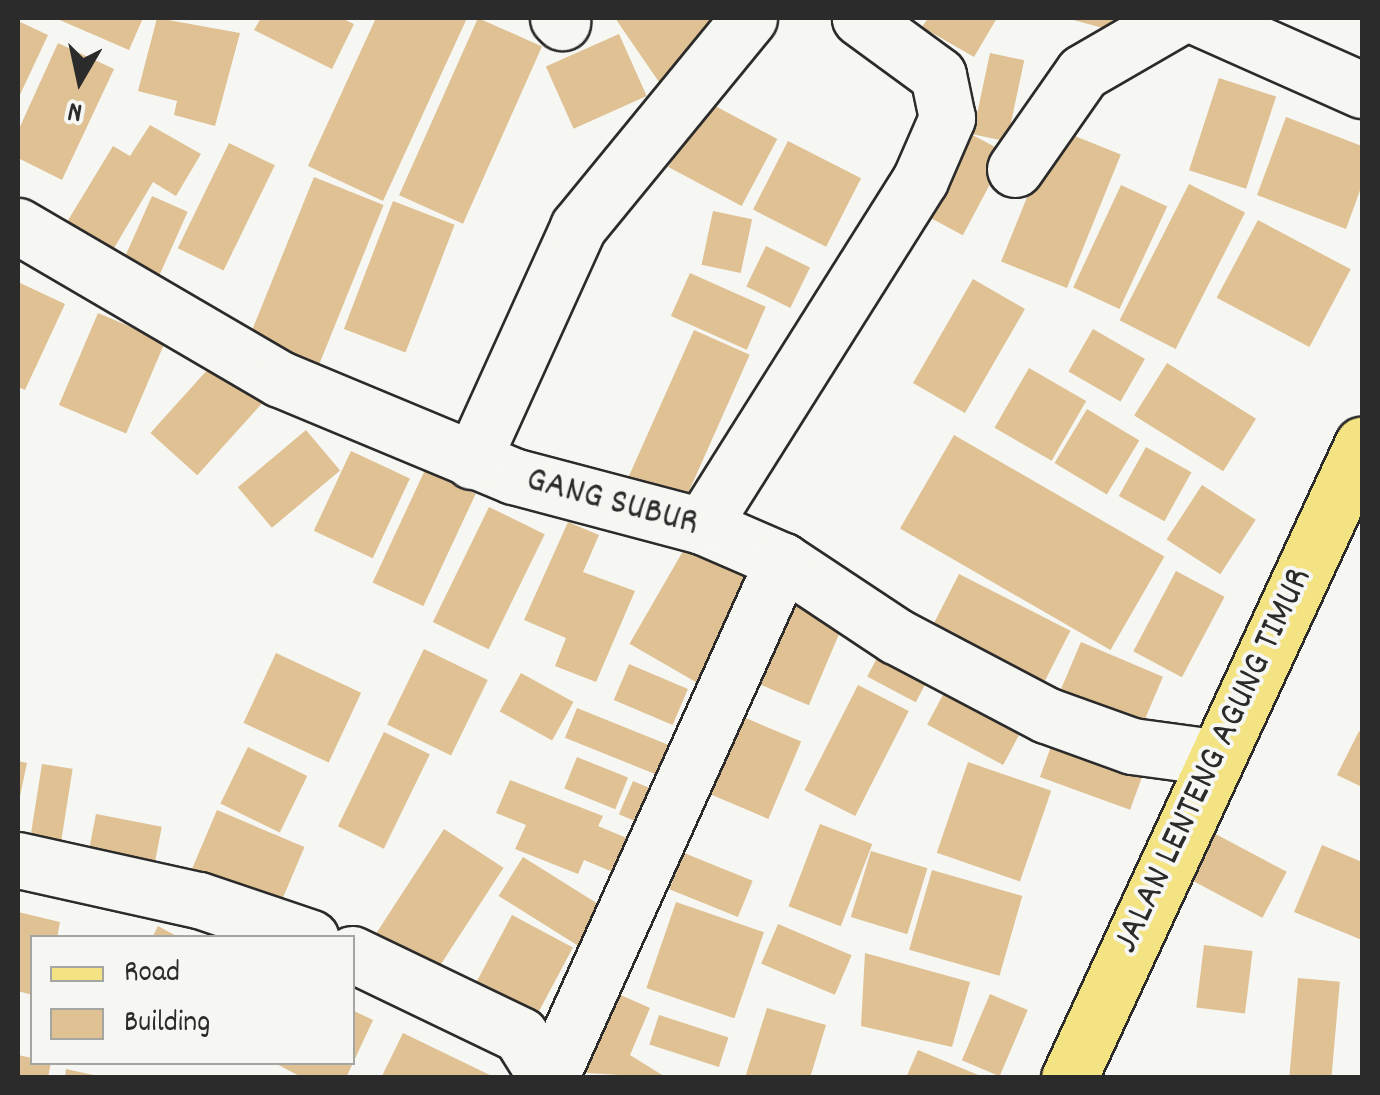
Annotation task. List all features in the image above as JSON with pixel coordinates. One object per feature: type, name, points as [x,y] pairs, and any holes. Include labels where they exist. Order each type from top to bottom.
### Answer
[{"type":"main road","name":"JALAN LENTENG AGUNG TIMUR","points":[[1069,1078],[1213,757],[1349,509],[1362,445]]},
{"type":"street","points":[[472,461],[578,227],[749,18]]},
{"type":"street","points":[[702,526],[920,180],[947,118],[938,75],[860,18]]},
{"type":"street","points":[[1015,170],[1083,72],[1176,18]]},
{"type":"street","points":[[1200,18],[1362,90]]},
{"type":"street","name":"GANG SUBUR","points":[[22,241],[280,379],[472,461],[702,526],[783,561],[896,636],[1046,715],[1132,746],[1213,757]]},
{"type":"street","points":[[548,1078],[783,561]]},
{"type":"street","points":[[18,860],[199,900],[301,935]]},
{"type":"street","points":[[355,955],[520,1035],[548,1078]]},
{"type":"building","points":[[55,18],[143,18],[129,50]]},
{"type":"building","points":[[157,18],[240,33],[215,126],[174,115],[177,101],[138,91]]},
{"type":"building","points":[[261,18],[341,18],[354,24],[332,69],[254,30]]},
{"type":"building","points":[[376,18],[467,18],[383,201],[308,166]]},
{"type":"building","points":[[478,18],[542,46],[463,224],[399,195]]},
{"type":"building","points":[[615,18],[708,18],[723,40],[659,82]]},
{"type":"building","points":[[928,18],[997,18],[974,57],[922,27]]},
{"type":"building","points":[[1066,18],[1117,18],[1114,31]]},
{"type":"building","points":[[18,21],[48,35],[18,99]]},
{"type":"building","points":[[619,34],[647,96],[574,129],[546,67]]},
{"type":"building","points":[[58,43],[114,69],[62,180],[18,158],[18,131]]},
{"type":"building","points":[[990,53],[1024,60],[1007,141],[973,134]]},
{"type":"building","points":[[1219,78],[1276,97],[1246,189],[1189,170]]},
{"type":"building","points":[[704,100],[777,139],[742,206],[668,167]]},
{"type":"building","points":[[1286,117],[1362,146],[1362,185],[1346,229],[1257,195]]},
{"type":"building","points":[[150,125],[201,154],[176,196],[153,182],[107,260],[61,232],[113,146],[130,156]]},
{"type":"building","points":[[1055,128],[1121,155],[1067,288],[1001,262]]},
{"type":"building","points":[[965,131],[1006,153],[963,235],[921,213]]},
{"type":"building","points":[[788,141],[861,178],[826,247],[753,210]]},
{"type":"building","points":[[229,143],[275,165],[224,271],[178,248]]},
{"type":"building","points":[[314,177],[384,205],[312,383],[242,355]]},
{"type":"building","points":[[1189,184],[1245,213],[1176,349],[1120,320]]},
{"type":"building","points":[[1121,185],[1167,207],[1119,309],[1073,287]]},
{"type":"building","points":[[152,196],[188,212],[160,275],[124,259]]},
{"type":"building","points":[[393,201],[455,225],[406,353],[344,329]]},
{"type":"building","points":[[713,211],[752,219],[741,273],[702,265]]},
{"type":"building","points":[[1258,220],[1351,269],[1309,347],[1217,298]]},
{"type":"building","points":[[766,246],[810,267],[790,308],[746,286]]},
{"type":"building","points":[[690,273],[766,307],[747,350],[671,316]]},
{"type":"building","points":[[973,279],[1025,309],[965,413],[913,383]]},
{"type":"building","points":[[18,282],[65,304],[25,390],[18,387]]},
{"type":"building","points":[[98,313],[165,342],[126,434],[59,405]]},
{"type":"building","points":[[1093,329],[1145,359],[1120,401],[1068,371]]},
{"type":"building","points":[[694,330],[750,355],[682,507],[626,483]]},
{"type":"building","points":[[218,358],[265,400],[197,475],[150,433]]},
{"type":"building","points":[[1167,363],[1256,419],[1223,471],[1134,416]]},
{"type":"building","points":[[1029,368],[1086,401],[1052,461],[994,428]]},
{"type":"building","points":[[1087,409],[1139,440],[1107,494],[1055,463]]},
{"type":"building","points":[[306,430],[340,471],[272,528],[238,487]]},
{"type":"building","points":[[954,435],[1164,556],[1110,650],[900,529]]},
{"type":"building","points":[[1146,447],[1191,472],[1164,521],[1119,496]]},
{"type":"building","points":[[351,451],[410,478],[373,558],[314,531]]},
{"type":"building","points":[[425,470],[476,494],[423,606],[373,582]]},
{"type":"building","points":[[1202,485],[1256,520],[1220,574],[1167,540]]},
{"type":"building","points":[[489,507],[545,534],[489,649],[433,622]]},
{"type":"building","points":[[568,522],[599,535],[583,572],[635,591],[596,682],[555,666],[566,638],[524,620]]},
{"type":"building","points":[[690,539],[769,584],[708,689],[630,644]]},
{"type":"building","points":[[1176,571],[1225,597],[1182,677],[1133,651]]},
{"type":"building","points":[[959,574],[1070,631],[1033,705],[921,648]]},
{"type":"building","points":[[776,588],[846,618],[809,705],[739,675]]},
{"type":"building","points":[[1081,642],[1163,677],[1134,744],[1052,709]]},
{"type":"building","points":[[885,643],[934,669],[916,702],[867,677]]},
{"type":"building","points":[[424,649],[488,680],[451,756],[387,724]]},
{"type":"building","points":[[276,653],[361,693],[329,763],[243,723]]},
{"type":"building","points":[[629,664],[688,689],[673,725],[614,700]]},
{"type":"building","points":[[521,673],[573,702],[552,741],[500,711]]},
{"type":"building","points":[[953,676],[1029,716],[1003,765],[927,725]]},
{"type":"building","points":[[858,685],[909,711],[855,816],[804,790]]},
{"type":"building","points":[[577,708],[687,753],[675,782],[565,738]]},
{"type":"building","points":[[722,708],[801,742],[768,819],[689,785]]},
{"type":"building","points":[[1057,730],[1147,763],[1130,810],[1040,777]]},
{"type":"building","points":[[1359,731],[1362,733],[1362,787],[1337,775]]},
{"type":"building","points":[[384,732],[430,754],[384,849],[338,826]]},
{"type":"building","points":[[248,747],[307,776],[280,833],[220,804]]},
{"type":"building","points":[[577,757],[628,778],[615,809],[564,789]]},
{"type":"building","points":[[18,761],[27,763],[19,801],[18,800]]},
{"type":"building","points":[[968,762],[1051,791],[1020,881],[937,853]]},
{"type":"building","points":[[42,764],[73,769],[60,846],[30,841]]},
{"type":"building","points":[[510,780],[603,816],[598,826],[634,841],[620,875],[584,860],[578,874],[515,849],[526,825],[496,813]]},
{"type":"building","points":[[633,781],[671,797],[657,830],[619,814]]},
{"type":"building","points":[[217,810],[304,847],[278,909],[191,872]]},
{"type":"building","points":[[96,814],[162,827],[153,873],[87,860]]},
{"type":"building","points":[[820,824],[872,844],[841,926],[788,906]]},
{"type":"building","points":[[444,829],[504,868],[434,974],[375,936]]},
{"type":"building","points":[[1210,831],[1287,872],[1262,918],[1186,877]]},
{"type":"building","points":[[1322,845],[1362,862],[1362,940],[1294,912]]},
{"type":"building","points":[[871,851],[927,868],[907,934],[851,917]]},
{"type":"building","points":[[684,853],[753,881],[738,917],[669,889]]},
{"type":"building","points":[[523,857],[605,908],[581,947],[499,896]]},
{"type":"building","points":[[932,870],[1022,896],[999,976],[909,950]]},
{"type":"building","points":[[676,902],[764,932],[734,1018],[646,988]]},
{"type":"building","points":[[18,912],[60,922],[58,935],[30,935],[30,994],[18,991]]},
{"type":"building","points":[[512,915],[573,947],[528,1031],[467,999]]},
{"type":"building","points":[[778,924],[852,955],[835,995],[761,964]]},
{"type":"building","points":[[158,926],[174,935],[154,935]]},
{"type":"building","points":[[1204,945],[1253,951],[1245,1014],[1196,1008]]},
{"type":"building","points":[[865,953],[970,982],[952,1047],[861,1026]]},
{"type":"building","points":[[1298,978],[1340,982],[1331,1078],[1289,1078]]},
{"type":"building","points":[[607,989],[650,1008],[630,1055],[667,1078],[571,1072]]},
{"type":"building","points":[[990,994],[1028,1010],[1000,1076],[962,1060]]},
{"type":"building","points":[[767,1008],[826,1025],[810,1078],[745,1078]]},
{"type":"building","points":[[355,1011],[373,1020],[355,1059]]},
{"type":"building","points":[[659,1015],[728,1038],[719,1067],[649,1044]]},
{"type":"building","points":[[403,1033],[496,1078],[381,1078]]},
{"type":"building","points":[[918,1050],[983,1077],[983,1078],[906,1078]]},
{"type":"building","points":[[18,1055],[30,1058],[30,1065],[50,1065],[48,1078],[18,1078]]},
{"type":"building","points":[[279,1065],[352,1065],[346,1078],[303,1078]]},
{"type":"building","points":[[66,1069],[98,1076],[65,1078]]}]
